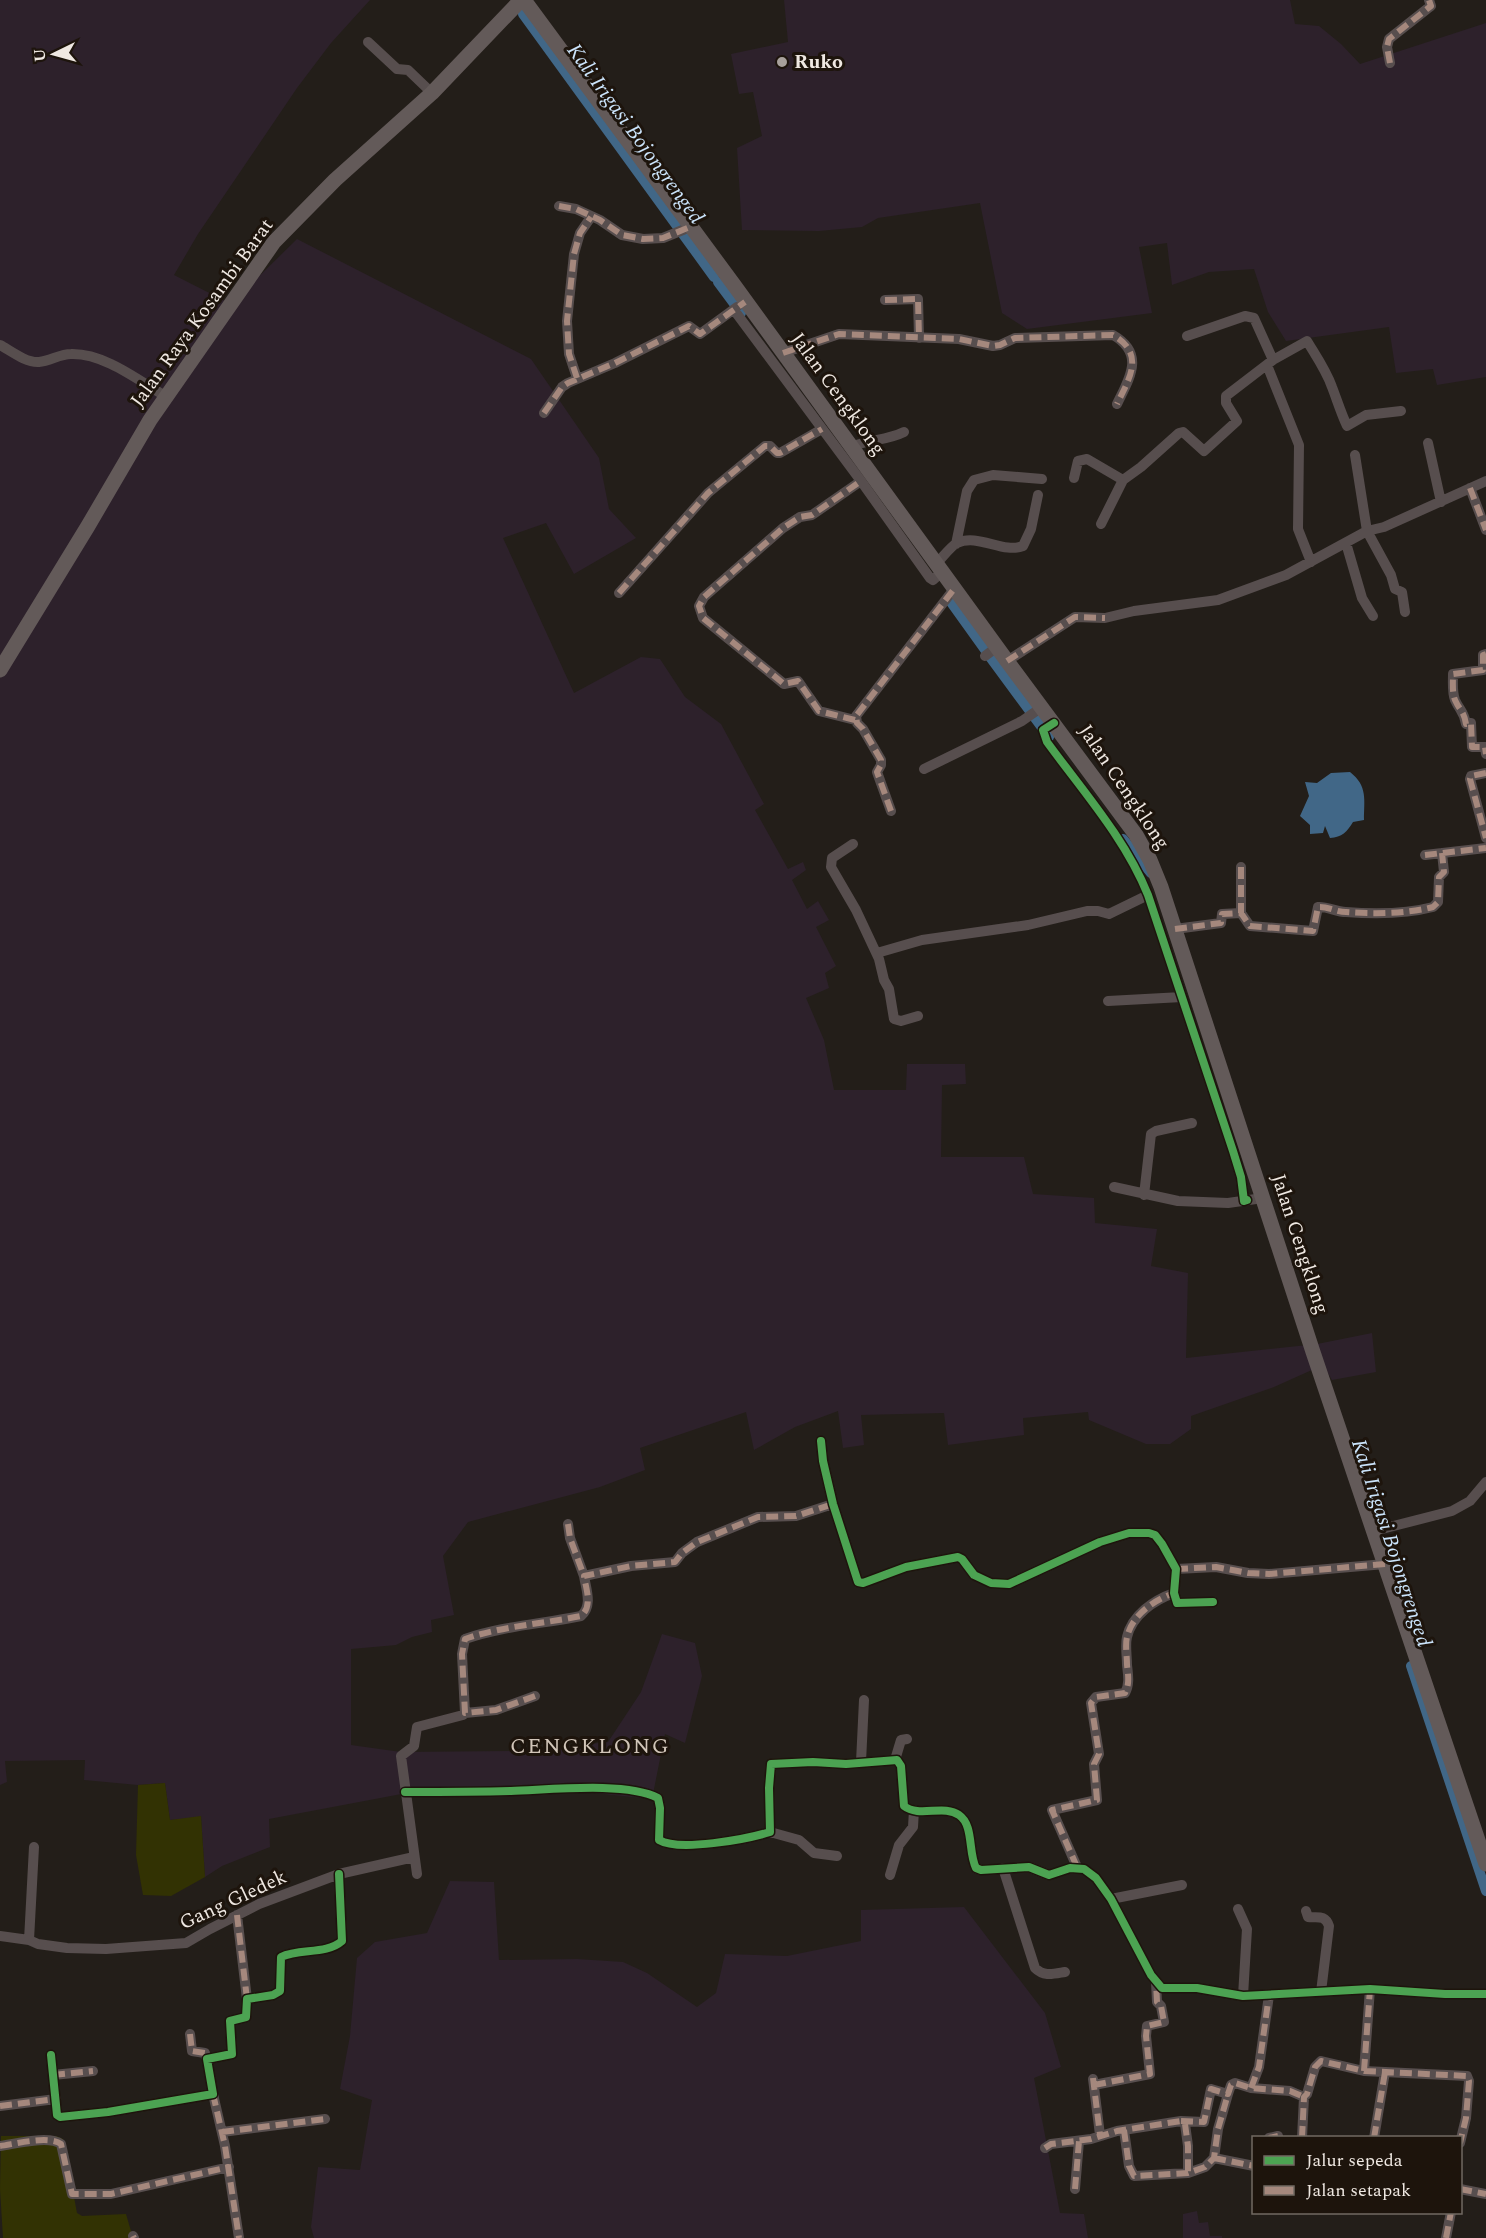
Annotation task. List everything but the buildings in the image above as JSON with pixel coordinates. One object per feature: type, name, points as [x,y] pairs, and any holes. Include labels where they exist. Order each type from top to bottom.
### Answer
[{"type":"main road","name":"Jalan Raya Kosambi Barat","points":[[0,670],[165,396],[274,242],[335,180],[432,93],[523,0]]},
{"type":"main road","name":"Jalan Cengklong","points":[[523,0],[739,306],[783,353],[894,517],[954,589],[991,651],[1007,661],[1035,711],[1050,726],[1136,835],[1150,860],[1175,929],[1203,1040],[1252,1199],[1374,1531],[1377,1565],[1486,1864]]},
{"type":"street","points":[[1390,63],[1387,47],[1389,39],[1431,6],[1429,0]]},
{"type":"street","points":[[368,42],[397,69],[408,70],[432,93]]},
{"type":"street","points":[[559,206],[576,209],[600,220],[622,235],[655,240],[684,230]]},
{"type":"street","points":[[577,378],[569,354],[567,321],[574,254],[580,232],[591,217]]},
{"type":"street","points":[[885,300],[918,299],[919,338]]},
{"type":"street","points":[[544,413],[562,387],[577,378],[615,363],[689,326],[700,334],[739,306],[822,429],[853,457],[861,481],[894,517]]},
{"type":"street","points":[[1187,336],[1245,316],[1254,318],[1299,445],[1298,529],[1311,562]]},
{"type":"street","points":[[783,353],[839,334],[959,339],[993,346],[1015,338],[1113,335],[1127,346],[1132,355],[1133,365],[1131,375],[1117,404]]},
{"type":"street","points":[[1101,524],[1123,480],[1179,433],[1183,432],[1204,451],[1237,421],[1226,403],[1226,396],[1270,363],[1307,341],[1333,389],[1334,398],[1347,426],[1366,415],[1401,411]]},
{"type":"street","points":[[0,345],[31,361],[39,362],[71,354],[93,358],[165,396]]},
{"type":"street","points":[[619,593],[653,557],[688,514],[737,468],[765,446],[770,446],[774,451],[780,453],[822,429]]},
{"type":"street","points":[[853,457],[862,442],[891,439],[904,432]]},
{"type":"street","points":[[1428,443],[1441,502]]},
{"type":"street","points":[[1355,455],[1367,531],[1391,575],[1395,589],[1404,595],[1405,612]]},
{"type":"street","points":[[1074,478],[1078,461],[1087,459],[1123,480]]},
{"type":"street","points":[[938,572],[956,544],[968,491],[974,480],[993,475],[1042,479]]},
{"type":"street","points":[[861,481],[812,515],[800,517],[783,528],[704,597],[699,606],[703,618],[784,684],[798,681],[819,711],[855,720],[863,729],[881,760],[877,772],[891,811]]},
{"type":"street","points":[[1007,661],[1075,617],[1104,618],[1134,611],[1218,600],[1270,582],[1367,531],[1384,527],[1486,481]]},
{"type":"street","points":[[1470,488],[1486,530]]},
{"type":"street","points":[[956,544],[975,541],[1014,548],[1023,546],[1031,529],[1038,495]]},
{"type":"street","points":[[1346,543],[1362,598],[1373,616]]},
{"type":"street","points":[[855,720],[954,589]]},
{"type":"street","points":[[1486,654],[1482,655],[1483,670],[1453,674],[1453,691],[1459,708],[1464,713],[1466,724],[1471,723],[1472,747],[1485,747],[1486,754]]},
{"type":"street","points":[[924,769],[995,735],[1035,711]]},
{"type":"street","points":[[1050,726],[1047,742],[1125,849],[1139,874],[1182,997],[1203,1040]]},
{"type":"street","points":[[1486,773],[1471,776],[1470,779],[1486,838]]},
{"type":"street","points":[[853,844],[832,858],[831,867],[877,953],[889,988],[894,1019],[901,1021],[918,1016]]},
{"type":"street","points":[[1425,855],[1486,848]]},
{"type":"street","points":[[1241,867],[1241,913],[1250,926],[1313,931],[1318,907],[1333,911],[1368,913],[1432,907],[1438,902],[1439,878],[1444,872],[1442,853]]},
{"type":"street","points":[[877,953],[903,944],[1028,925],[1086,911],[1098,910],[1108,914],[1148,895]]},
{"type":"street","points":[[1175,929],[1221,923],[1222,914],[1241,913]]},
{"type":"street","points":[[1108,1001],[1182,997]]},
{"type":"street","points":[[1144,1195],[1151,1134],[1192,1123]]},
{"type":"street","points":[[1114,1187],[1178,1201],[1217,1204],[1252,1199]]},
{"type":"street","points":[[821,1441],[833,1504],[858,1582],[863,1583],[906,1567],[958,1557],[974,1575],[992,1583],[1010,1584],[1100,1542],[1141,1531],[1155,1535],[1176,1569],[1174,1593],[1176,1604],[1213,1602]]},
{"type":"street","points":[[1374,1531],[1452,1511],[1470,1501],[1486,1482]]},
{"type":"street","points":[[584,1576],[631,1566],[675,1562],[682,1552],[697,1542],[758,1517],[796,1516],[833,1504]]},
{"type":"street","points":[[465,1713],[462,1654],[465,1639],[515,1626],[581,1616],[586,1612],[588,1605],[584,1576],[570,1538],[568,1524]]},
{"type":"street","points":[[1176,1569],[1216,1567],[1269,1574],[1377,1565]]},
{"type":"street","points":[[1077,1867],[1052,1810],[1097,1800],[1094,1764],[1099,1754],[1091,1703],[1096,1697],[1125,1693],[1128,1683],[1126,1642],[1129,1631],[1144,1609],[1157,1600],[1174,1593]]},
{"type":"street","points":[[417,1874],[401,1756],[414,1746],[417,1727],[465,1713],[496,1710],[535,1696]]},
{"type":"street","points":[[861,1762],[864,1700]]},
{"type":"street","points":[[895,1760],[901,1740],[907,1739]]},
{"type":"street","points":[[770,1832],[771,1764],[802,1762],[846,1764],[895,1760],[900,1762],[901,1766],[904,1806],[914,1810],[958,1814],[967,1825],[972,1860],[976,1868],[981,1870],[1029,1867],[1049,1875],[1077,1867],[1090,1873],[1111,1899],[1156,1982],[1162,1988],[1197,1988],[1243,1996],[1370,1989],[1486,1994]]},
{"type":"street","points":[[405,1792],[541,1789],[633,1791],[651,1794],[658,1798],[660,1808],[658,1838],[663,1842],[672,1844],[714,1842],[753,1838],[770,1832],[799,1840],[814,1853],[837,1856]]},
{"type":"street","points":[[890,1875],[899,1845],[913,1827],[914,1810]]},
{"type":"street","points":[[28,1940],[34,1847]]},
{"type":"street","name":"Gang Gledek","points":[[0,1936],[67,1948],[173,1946],[186,1943],[259,1904],[339,1874],[414,1857]]},
{"type":"street","points":[[1003,1868],[1035,1968],[1041,1974],[1048,1975],[1065,1972]]},
{"type":"street","points":[[247,1999],[273,1995],[280,1991],[282,1981],[280,1959],[283,1956],[327,1949],[342,1941],[339,1874]]},
{"type":"street","points":[[1111,1899],[1182,1885]]},
{"type":"street","points":[[1238,1909],[1247,1929],[1243,1996]]},
{"type":"street","points":[[1306,1911],[1308,1917],[1321,1917],[1327,1921],[1329,1926],[1321,1992]]},
{"type":"street","points":[[207,2058],[232,2054],[230,2021],[246,2017],[247,1999],[237,1915]]},
{"type":"street","points":[[1100,2135],[1094,2082],[1150,2074],[1147,2026],[1164,2022],[1161,2006],[1157,2002],[1156,1982]]},
{"type":"street","points":[[1364,2071],[1370,1989]]},
{"type":"street","points":[[1251,2088],[1259,2067],[1269,1995]]},
{"type":"street","points":[[190,2034],[192,2051],[205,2053],[207,2058],[229,2167],[239,2238]]},
{"type":"street","points":[[51,2055],[57,2115],[60,2117],[108,2112],[213,2094]]},
{"type":"street","points":[[1302,2136],[1304,2097],[1315,2067],[1321,2061],[1364,2071],[1467,2076],[1469,2081],[1462,2138]]},
{"type":"street","points":[[53,2075],[93,2071]]},
{"type":"street","points":[[1374,2136],[1385,2072]]},
{"type":"street","points":[[1124,2130],[1129,2166],[1134,2176],[1188,2173],[1205,2167],[1214,2158],[1218,2129],[1231,2085],[1235,2083],[1251,2088],[1274,2089],[1304,2097]]},
{"type":"street","points":[[1045,2148],[1051,2144],[1079,2141],[1155,2124],[1180,2121],[1204,2122],[1211,2090],[1228,2094]]},
{"type":"street","points":[[0,2106],[56,2099]]},
{"type":"street","points":[[222,2132],[325,2119]]},
{"type":"street","points":[[1180,2121],[1185,2124],[1188,2173]]},
{"type":"street","points":[[0,2146],[47,2140],[58,2141],[61,2144],[72,2194],[111,2194],[229,2167]]},
{"type":"street","points":[[1075,2189],[1079,2141]]},
{"type":"street","points":[[1214,2158],[1252,2166]]},
{"type":"street","points":[[1462,2189],[1486,2194]]},
{"type":"street","points":[[1446,2238],[1451,2214]]},
{"type":"shaded area","points":[[0,0],[370,0],[331,43],[297,88],[198,234],[174,275],[231,304],[297,239],[531,359],[599,458],[609,509],[636,538],[574,574],[546,523],[503,538],[574,693],[641,657],[660,659],[685,697],[721,724],[764,804],[755,810],[788,869],[803,862],[806,870],[792,880],[807,909],[818,901],[829,920],[816,927],[836,966],[825,973],[829,988],[806,998],[824,1040],[834,1090],[906,1090],[907,1064],[965,1064],[966,1084],[942,1085],[941,1157],[1024,1157],[1033,1194],[1094,1198],[1095,1223],[1157,1229],[1151,1266],[1188,1273],[1186,1358],[1317,1344],[1372,1333],[1376,1372],[1332,1380],[1323,1365],[1274,1387],[1191,1416],[1191,1429],[1170,1444],[1146,1444],[1089,1420],[1088,1412],[1023,1418],[1024,1435],[948,1445],[944,1413],[861,1415],[864,1445],[843,1448],[838,1411],[795,1427],[754,1450],[746,1412],[640,1448],[645,1470],[600,1487],[468,1522],[443,1556],[454,1615],[431,1620],[432,1632],[412,1637],[396,1645],[351,1649],[351,1745],[401,1752],[524,1751],[608,1742],[641,1692],[662,1634],[695,1643],[702,1676],[685,1743],[665,1734],[652,1799],[585,1792],[412,1792],[269,1819],[270,1847],[222,1866],[205,1877],[201,1817],[170,1820],[165,1783],[138,1785],[84,1780],[85,1760],[5,1761],[7,1782],[0,1785]]},
{"type":"shaded area","points":[[784,0],[1290,0],[1295,24],[1319,26],[1360,64],[1486,23],[1486,377],[1437,385],[1433,369],[1396,373],[1389,327],[1286,341],[1268,312],[1254,269],[1209,272],[1172,285],[1167,243],[1139,247],[1152,313],[1027,329],[1002,313],[980,203],[878,218],[862,227],[819,231],[742,230],[737,148],[762,136],[753,92],[739,94],[731,54],[788,42]]},
{"type":"shaded area","points":[[165,1783],[170,1820],[201,1816],[205,1877],[171,1896],[143,1895],[136,1855],[138,1785]]},
{"type":"shaded area","points":[[450,1881],[494,1882],[499,1960],[577,1959],[623,1962],[647,1973],[697,2007],[716,1993],[725,1954],[787,1956],[861,1941],[861,1910],[964,1907],[1045,2013],[1061,2067],[1034,2078],[1060,2213],[1084,2214],[1088,2238],[314,2238],[311,2227],[318,2167],[360,2170],[372,2100],[340,2089],[350,2036],[357,1958],[375,1942],[427,1933]]},
{"type":"shaded area","points":[[1,2136],[56,2136],[63,2139],[77,2213],[82,2216],[126,2214],[133,2238],[3,2238],[0,2189]]},
{"type":"shaded area","points":[[1197,2211],[1199,2223],[1208,2222],[1210,2236],[1222,2236],[1222,2238],[1183,2238],[1183,2214]]},
{"type":"water","points":[[1350,772],[1362,788],[1364,820],[1353,822],[1349,829],[1338,836],[1330,838],[1325,826],[1323,833],[1310,834],[1310,825],[1300,816],[1309,796],[1305,782],[1317,783],[1331,773]]},
{"type":"waterway","name":"Kali Irigasi Bojongrenged","points":[[523,14],[714,277]]},
{"type":"waterway","name":"Kali Irigasi Bojongrenged","points":[[718,282],[741,313]]},
{"type":"waterway","name":"Kali Irigasi Bojongrenged","points":[[948,598],[986,651]]},
{"type":"waterway","name":"Kali Irigasi Bojongrenged","points":[[990,657],[1049,737]]},
{"type":"waterway","name":"Kali Irigasi Bojongrenged","points":[[1123,839],[1151,873]]},
{"type":"waterway","name":"Kali Irigasi Bojongrenged","points":[[1411,1666],[1486,1891]]},
{"type":"marked path","points":[[1390,63],[1387,47],[1389,39],[1431,6],[1429,0]]},
{"type":"marked path","points":[[559,206],[576,209],[600,220],[622,235],[643,239],[663,238],[690,227]]},
{"type":"marked path","points":[[577,378],[569,354],[567,321],[574,254],[580,233],[591,217]]},
{"type":"marked path","points":[[885,300],[918,299],[919,338]]},
{"type":"marked path","points":[[544,413],[562,387],[568,383],[615,363],[689,326],[700,334],[745,302]]},
{"type":"marked path","points":[[783,353],[839,334],[959,339],[993,346],[1015,338],[1113,335],[1123,342],[1132,359],[1130,376],[1117,404]]},
{"type":"marked path","points":[[619,593],[708,493],[765,446],[770,446],[780,453],[822,429]]},
{"type":"marked path","points":[[855,720],[819,711],[798,681],[784,684],[703,618],[699,606],[704,597],[783,528],[800,517],[812,515],[861,481]]},
{"type":"marked path","points":[[1470,488],[1486,530]]},
{"type":"marked path","points":[[891,811],[877,772],[881,760],[857,723],[856,716],[954,589]]},
{"type":"marked path","points":[[1007,661],[1075,617],[1105,618]]},
{"type":"marked path","points":[[1486,654],[1483,655],[1483,670],[1453,674],[1455,700],[1466,724],[1471,723],[1472,747],[1485,747],[1486,754]]},
{"type":"marked path","points":[[1486,773],[1471,776],[1470,779],[1486,838]]},
{"type":"marked path","points":[[1425,855],[1486,848]]},
{"type":"marked path","points":[[1175,929],[1221,923],[1222,914],[1241,913],[1250,926],[1313,931],[1318,907],[1342,912],[1378,913],[1433,907],[1438,902],[1439,877],[1444,872],[1442,853]]},
{"type":"marked path","points":[[1241,867],[1241,913]]},
{"type":"marked path","points":[[535,1696],[496,1710],[465,1713],[462,1654],[465,1639],[508,1628],[581,1616],[588,1602],[584,1576],[631,1566],[675,1562],[682,1553],[697,1542],[758,1517],[796,1516],[833,1504]]},
{"type":"marked path","points":[[568,1524],[570,1538],[584,1576]]},
{"type":"marked path","points":[[1176,1569],[1216,1567],[1269,1574],[1385,1564]]},
{"type":"marked path","points":[[1077,1867],[1052,1810],[1097,1800],[1094,1764],[1099,1754],[1091,1703],[1096,1697],[1125,1693],[1128,1686],[1126,1643],[1130,1629],[1145,1609],[1174,1593]]},
{"type":"marked path","points":[[237,1915],[247,1999]]},
{"type":"marked path","points":[[1094,2085],[1150,2074],[1147,2026],[1164,2022],[1161,2006],[1157,2002],[1156,1982]]},
{"type":"marked path","points":[[1364,2071],[1370,1989]]},
{"type":"marked path","points":[[1251,2088],[1259,2067],[1269,1995]]},
{"type":"marked path","points":[[190,2034],[192,2051],[205,2053],[207,2059]]},
{"type":"marked path","points":[[1302,2136],[1304,2097],[1315,2067],[1321,2061],[1364,2071],[1467,2076],[1469,2081],[1466,2118],[1462,2136]]},
{"type":"marked path","points":[[53,2075],[93,2071]]},
{"type":"marked path","points":[[1374,2136],[1385,2072]]},
{"type":"marked path","points":[[1093,2078],[1100,2135]]},
{"type":"marked path","points":[[1181,2121],[1204,2122],[1211,2089],[1228,2094],[1231,2085],[1235,2083],[1251,2088],[1290,2091],[1304,2097]]},
{"type":"marked path","points":[[213,2094],[225,2146],[239,2238]]},
{"type":"marked path","points":[[1124,2130],[1129,2166],[1134,2176],[1188,2173],[1205,2167],[1214,2158],[1218,2129],[1228,2094]]},
{"type":"marked path","points":[[0,2106],[56,2099]]},
{"type":"marked path","points":[[222,2132],[325,2119]]},
{"type":"marked path","points":[[1045,2148],[1051,2144],[1091,2139],[1117,2131],[1181,2121],[1185,2124],[1188,2146],[1188,2173]]},
{"type":"marked path","points":[[0,2146],[40,2140],[56,2141],[61,2144],[72,2194],[111,2194],[229,2167]]},
{"type":"marked path","points":[[1075,2189],[1079,2141]]},
{"type":"marked path","points":[[1214,2158],[1252,2166]]},
{"type":"marked path","points":[[1462,2189],[1486,2194]]},
{"type":"marked path","points":[[1446,2238],[1451,2214]]},
{"type":"cycle path","points":[[1054,723],[1043,730],[1047,742],[1115,834],[1148,895],[1233,1151],[1241,1177],[1244,1201],[1247,1200]]},
{"type":"cycle path","points":[[821,1441],[833,1504],[858,1582],[863,1583],[906,1567],[958,1557],[974,1575],[991,1583],[1009,1584],[1100,1542],[1129,1533],[1149,1533],[1155,1535],[1162,1544],[1176,1569],[1174,1593],[1177,1603],[1213,1602]]},
{"type":"cycle path","points":[[405,1792],[607,1788],[644,1793],[658,1798],[659,1840],[682,1845],[697,1845],[730,1841],[770,1832],[771,1764],[813,1762],[846,1764],[897,1760],[901,1766],[904,1806],[917,1811],[946,1811],[959,1815],[967,1825],[976,1868],[981,1870],[1029,1867],[1049,1875],[1070,1868],[1084,1869],[1096,1878],[1111,1899],[1151,1975],[1162,1988],[1197,1988],[1243,1996],[1370,1989],[1486,1994]]},
{"type":"cycle path","points":[[51,2055],[57,2115],[60,2117],[108,2112],[213,2094],[207,2059],[232,2054],[230,2021],[246,2017],[247,1999],[273,1995],[280,1991],[281,1957],[321,1950],[342,1941],[339,1874]]},
{"type":"place","name":"Ruko","points":[[782,62]]},
{"type":"district","name":"CENGKLONG","points":[[590,1746]]}]
